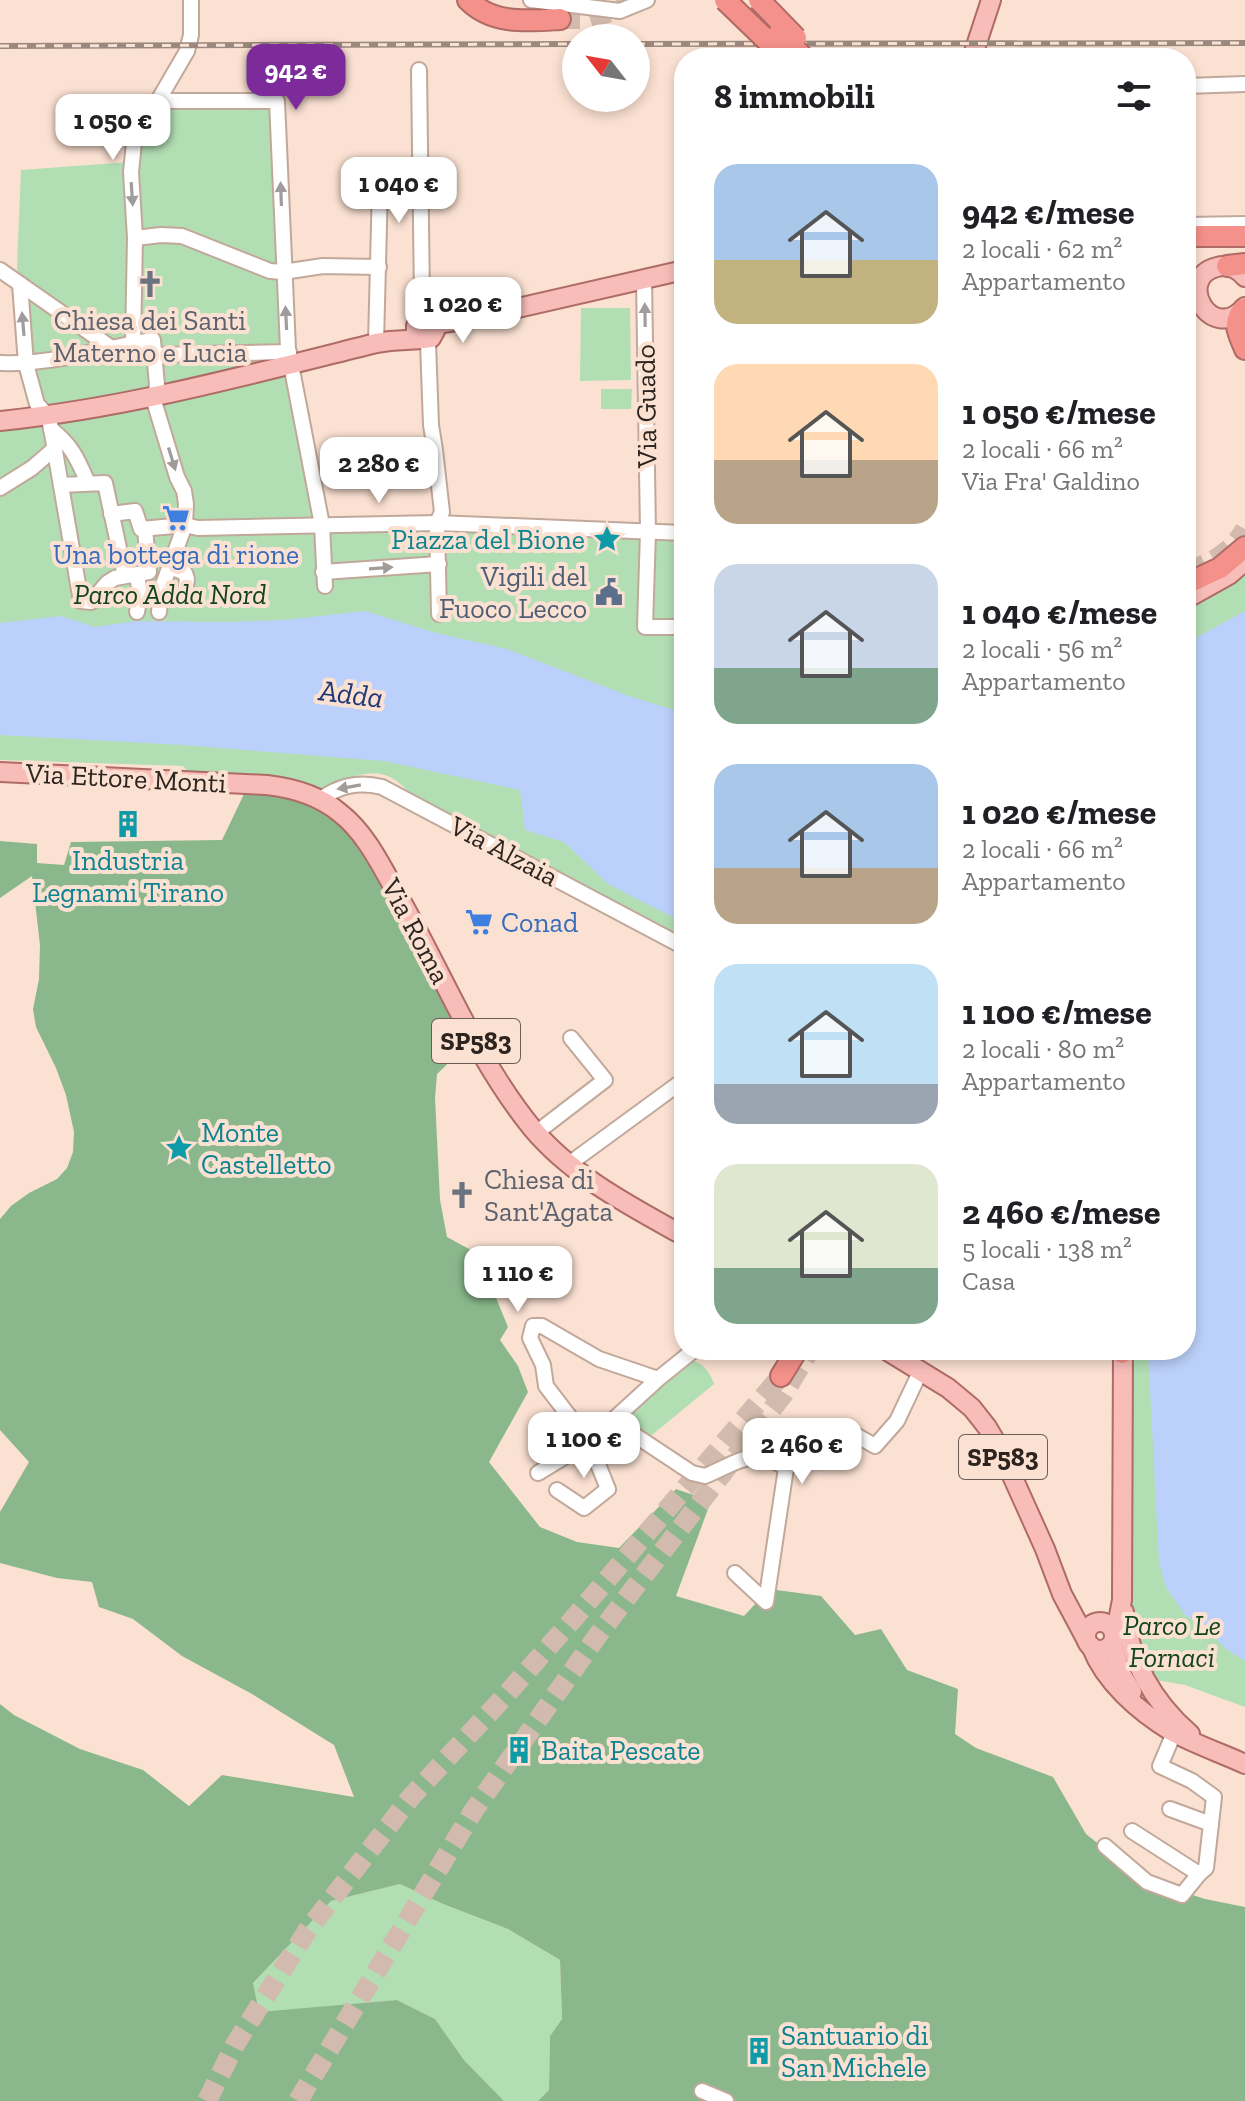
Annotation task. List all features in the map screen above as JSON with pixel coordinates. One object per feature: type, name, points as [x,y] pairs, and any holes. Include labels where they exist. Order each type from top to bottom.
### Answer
[{"type":"highway","points":[[468,0],[478,9],[502,19],[560,19],[507,8],[491,0]]},
{"type":"highway","points":[[725,0],[775,48]]},
{"type":"highway","points":[[745,0],[794,48]]},
{"type":"highway","points":[[759,0],[806,48]]},
{"type":"highway","points":[[1196,236],[1245,236]]},
{"type":"highway","points":[[1245,308],[1236,326],[1245,349]]},
{"type":"highway","points":[[1196,579],[1220,568],[1245,547]]},
{"type":"highway","points":[[781,1376],[791,1360]]},
{"type":"main road","points":[[975,48],[991,0]]},
{"type":"main road","points":[[1196,275],[1232,269]]},
{"type":"main road","points":[[1232,269],[1200,282],[1200,302],[1214,317],[1236,316],[1245,308]]},
{"type":"main road","points":[[0,421],[50,422],[157,394],[251,360],[291,358],[383,342],[425,328],[674,272]]},
{"type":"main road","points":[[1196,309],[1206,311]]},
{"type":"main road","points":[[1196,593],[1229,575],[1245,561]]},
{"type":"main road","name":"Via Ettore Monti","points":[[0,772],[253,784]]},
{"type":"main road","name":"Via Roma","points":[[253,784],[289,789],[319,800],[340,812],[356,828],[406,910],[503,1089],[536,1133],[569,1164],[611,1194],[674,1230]]},
{"type":"main road","name":"SP583","points":[[904,1360],[960,1397],[992,1434],[1068,1606]]},
{"type":"main road","points":[[1120,1360],[1122,1600],[1129,1645],[1139,1671],[1158,1701],[1180,1726],[1204,1746]]},
{"type":"main road","points":[[1088,1643],[1102,1650],[1117,1595],[1113,1481],[1120,1360]]},
{"type":"main road","points":[[1107,1631],[1122,1600]]},
{"type":"main road","points":[[1068,1606],[1107,1631],[1122,1675],[1132,1692],[1173,1728],[1204,1746]]},
{"type":"main road","points":[[1068,1606],[1095,1658],[1115,1686],[1143,1712],[1174,1733],[1245,1764]]},
{"type":"main road","points":[[1088,1643],[1088,1629],[1107,1631]]},
{"type":"street","points":[[133,343],[135,238],[131,172],[134,142],[187,51],[191,35],[191,0]]},
{"type":"street","points":[[531,0],[620,11],[647,0]]},
{"type":"street","points":[[419,70],[422,298],[428,343],[431,425],[442,512],[437,523],[439,614]]},
{"type":"street","points":[[1196,86],[1245,84]]},
{"type":"street","points":[[158,101],[277,101],[283,272],[291,358],[322,525],[324,579],[439,564]]},
{"type":"street","points":[[383,342],[379,267],[380,185],[420,185]]},
{"type":"street","points":[[1196,225],[1245,224]]},
{"type":"street","points":[[135,238],[182,236],[270,271],[323,266],[379,267]]},
{"type":"street","points":[[0,270],[113,349]]},
{"type":"street","name":"Via Guado","points":[[644,280],[648,532],[645,627],[674,627]]},
{"type":"street","points":[[20,284],[26,364],[37,404],[67,441],[88,483]]},
{"type":"street","points":[[0,363],[26,364],[153,340],[157,394],[154,401],[186,504],[185,525],[161,596],[159,612]]},
{"type":"street","points":[[154,355],[251,360]]},
{"type":"street","points":[[50,422],[81,601],[91,602],[115,578],[149,572],[145,529]]},
{"type":"street","points":[[0,488],[32,468],[55,448]]},
{"type":"street","points":[[61,485],[105,483],[111,514],[140,595],[137,612]]},
{"type":"street","points":[[111,514],[135,511],[141,529],[185,525],[198,528],[437,523],[674,533]]},
{"type":"street","points":[[170,567],[185,573],[184,599]]},
{"type":"street","points":[[140,595],[161,596]]},
{"type":"street","name":"Via Alzaia","points":[[319,800],[335,789],[350,785],[382,787],[674,942]]},
{"type":"street","points":[[536,1133],[605,1080],[571,1038]]},
{"type":"street","points":[[569,1164],[674,1087]]},
{"type":"street","points":[[557,1490],[584,1508],[608,1489],[589,1442],[546,1386],[543,1365],[530,1338],[533,1326],[542,1326],[599,1359],[658,1379]]},
{"type":"street","points":[[538,1473],[589,1442],[682,1360]]},
{"type":"street","points":[[735,1573],[766,1602],[786,1468],[844,1431],[875,1446],[897,1421],[921,1370]]},
{"type":"street","points":[[612,1420],[692,1473],[705,1476],[742,1458],[759,1457],[786,1468]]},
{"type":"street","points":[[1105,1846],[1147,1882],[1182,1895],[1206,1868],[1214,1797],[1192,1781],[1160,1766],[1174,1733]]},
{"type":"street","points":[[1170,1809],[1211,1824]]},
{"type":"street","points":[[1132,1831],[1199,1874]]},
{"type":"street","points":[[702,2091],[726,2101]]},
{"type":"green space","name":"Parco Adda Nord","points":[[277,97],[293,381],[323,523],[674,530],[674,932],[412,795],[393,779],[380,774],[355,776],[363,780],[321,792],[188,772],[183,766],[0,760],[0,420],[11,418],[39,399],[17,268],[21,170],[130,162],[154,100]]},
{"type":"green space","points":[[581,308],[630,308],[631,380],[580,381]]},
{"type":"green space","points":[[601,389],[632,389],[631,409],[601,409]]},
{"type":"green space","name":"Parco Le Fornaci","points":[[1245,539],[1245,1707],[1185,1685],[1150,1679],[1135,1651],[1127,1592],[1118,1360],[1196,1360],[1196,573]]},
{"type":"green space","points":[[245,792],[279,796],[322,811],[341,824],[355,840],[426,965],[466,1046],[437,1074],[435,1098],[440,1200],[447,1237],[478,1254],[508,1327],[500,1340],[518,1366],[528,1392],[489,1462],[540,1527],[577,1542],[619,1548],[676,1489],[711,1501],[676,1596],[744,1616],[769,1589],[821,1596],[855,1635],[881,1629],[907,1670],[958,1689],[955,1734],[976,1748],[1053,1777],[1086,1834],[1143,1879],[1205,1899],[1245,1907],[1245,2101],[538,2101],[549,2090],[550,2036],[562,2019],[560,1960],[508,1929],[400,1884],[331,1901],[253,1983],[259,2012],[397,2000],[435,2019],[464,2060],[504,2101],[0,2101],[0,1704],[14,1715],[80,1749],[143,1770],[189,1806],[222,1775],[354,1797],[334,1745],[252,1694],[182,1656],[133,1619],[99,1607],[92,1582],[57,1578],[0,1563],[0,1512],[29,1462],[0,1430],[0,1219],[11,1206],[57,1179],[67,1168],[73,1152],[74,1132],[66,1095],[36,1027],[33,1009],[39,979],[40,945],[32,876],[0,898],[0,841],[37,844],[37,863],[64,865],[71,842],[222,840]]},
{"type":"green space","points":[[690,1360],[707,1370],[714,1384],[652,1435],[641,1434],[624,1423]]},
{"type":"green space","points":[[400,1884],[508,1929],[560,1960],[562,2019],[550,2036],[549,2090],[538,2101],[504,2101],[464,2060],[435,2019],[397,2000],[259,2013],[253,1983],[331,1901]]},
{"type":"water","name":"Adda","points":[[365,611],[436,633],[507,649],[674,710],[674,918],[608,884],[564,842],[525,830],[520,790],[384,761],[0,735],[0,623],[61,616],[95,627],[137,621],[285,620]]},
{"type":"water","points":[[1245,611],[1245,1661],[1185,1615],[1166,1587],[1159,1562],[1149,1360],[1196,1360],[1196,638]]},
{"type":"tunnel","points":[[560,19],[588,19],[626,7]]},
{"type":"tunnel","points":[[1196,568],[1220,556],[1245,529]]},
{"type":"tunnel","points":[[298,2101],[474,1810],[598,1635],[783,1395],[804,1360]]},
{"type":"tunnel","points":[[207,2101],[236,2043],[307,1931],[411,1797],[575,1617],[781,1376]]},
{"type":"railway","points":[[650,44],[1245,43]]},
{"type":"railway","points":[[0,46],[562,44]]},
{"type":"place","name":"Chiesa dei Santi Materno e Lucia","points":[[150,284]]},
{"type":"place","name":"Una bottega di rione","points":[[176,518]]},
{"type":"place","name":"Piazza del Bione","points":[[607,539]]},
{"type":"place","name":"Vigili del Fuoco Lecco","points":[[609,592]]},
{"type":"place","name":"Industria Legnami Tirano","points":[[128,824]]},
{"type":"place","name":"Conad","points":[[479,922]]},
{"type":"place","name":"Monte Castelletto","points":[[179,1148]]},
{"type":"place","name":"Chiesa di Sant'Agata","points":[[462,1195]]},
{"type":"place","name":"Baita Pescate","points":[[519,1750]]},
{"type":"place","name":"Santuario di San Michele","points":[[759,2051]]}]
